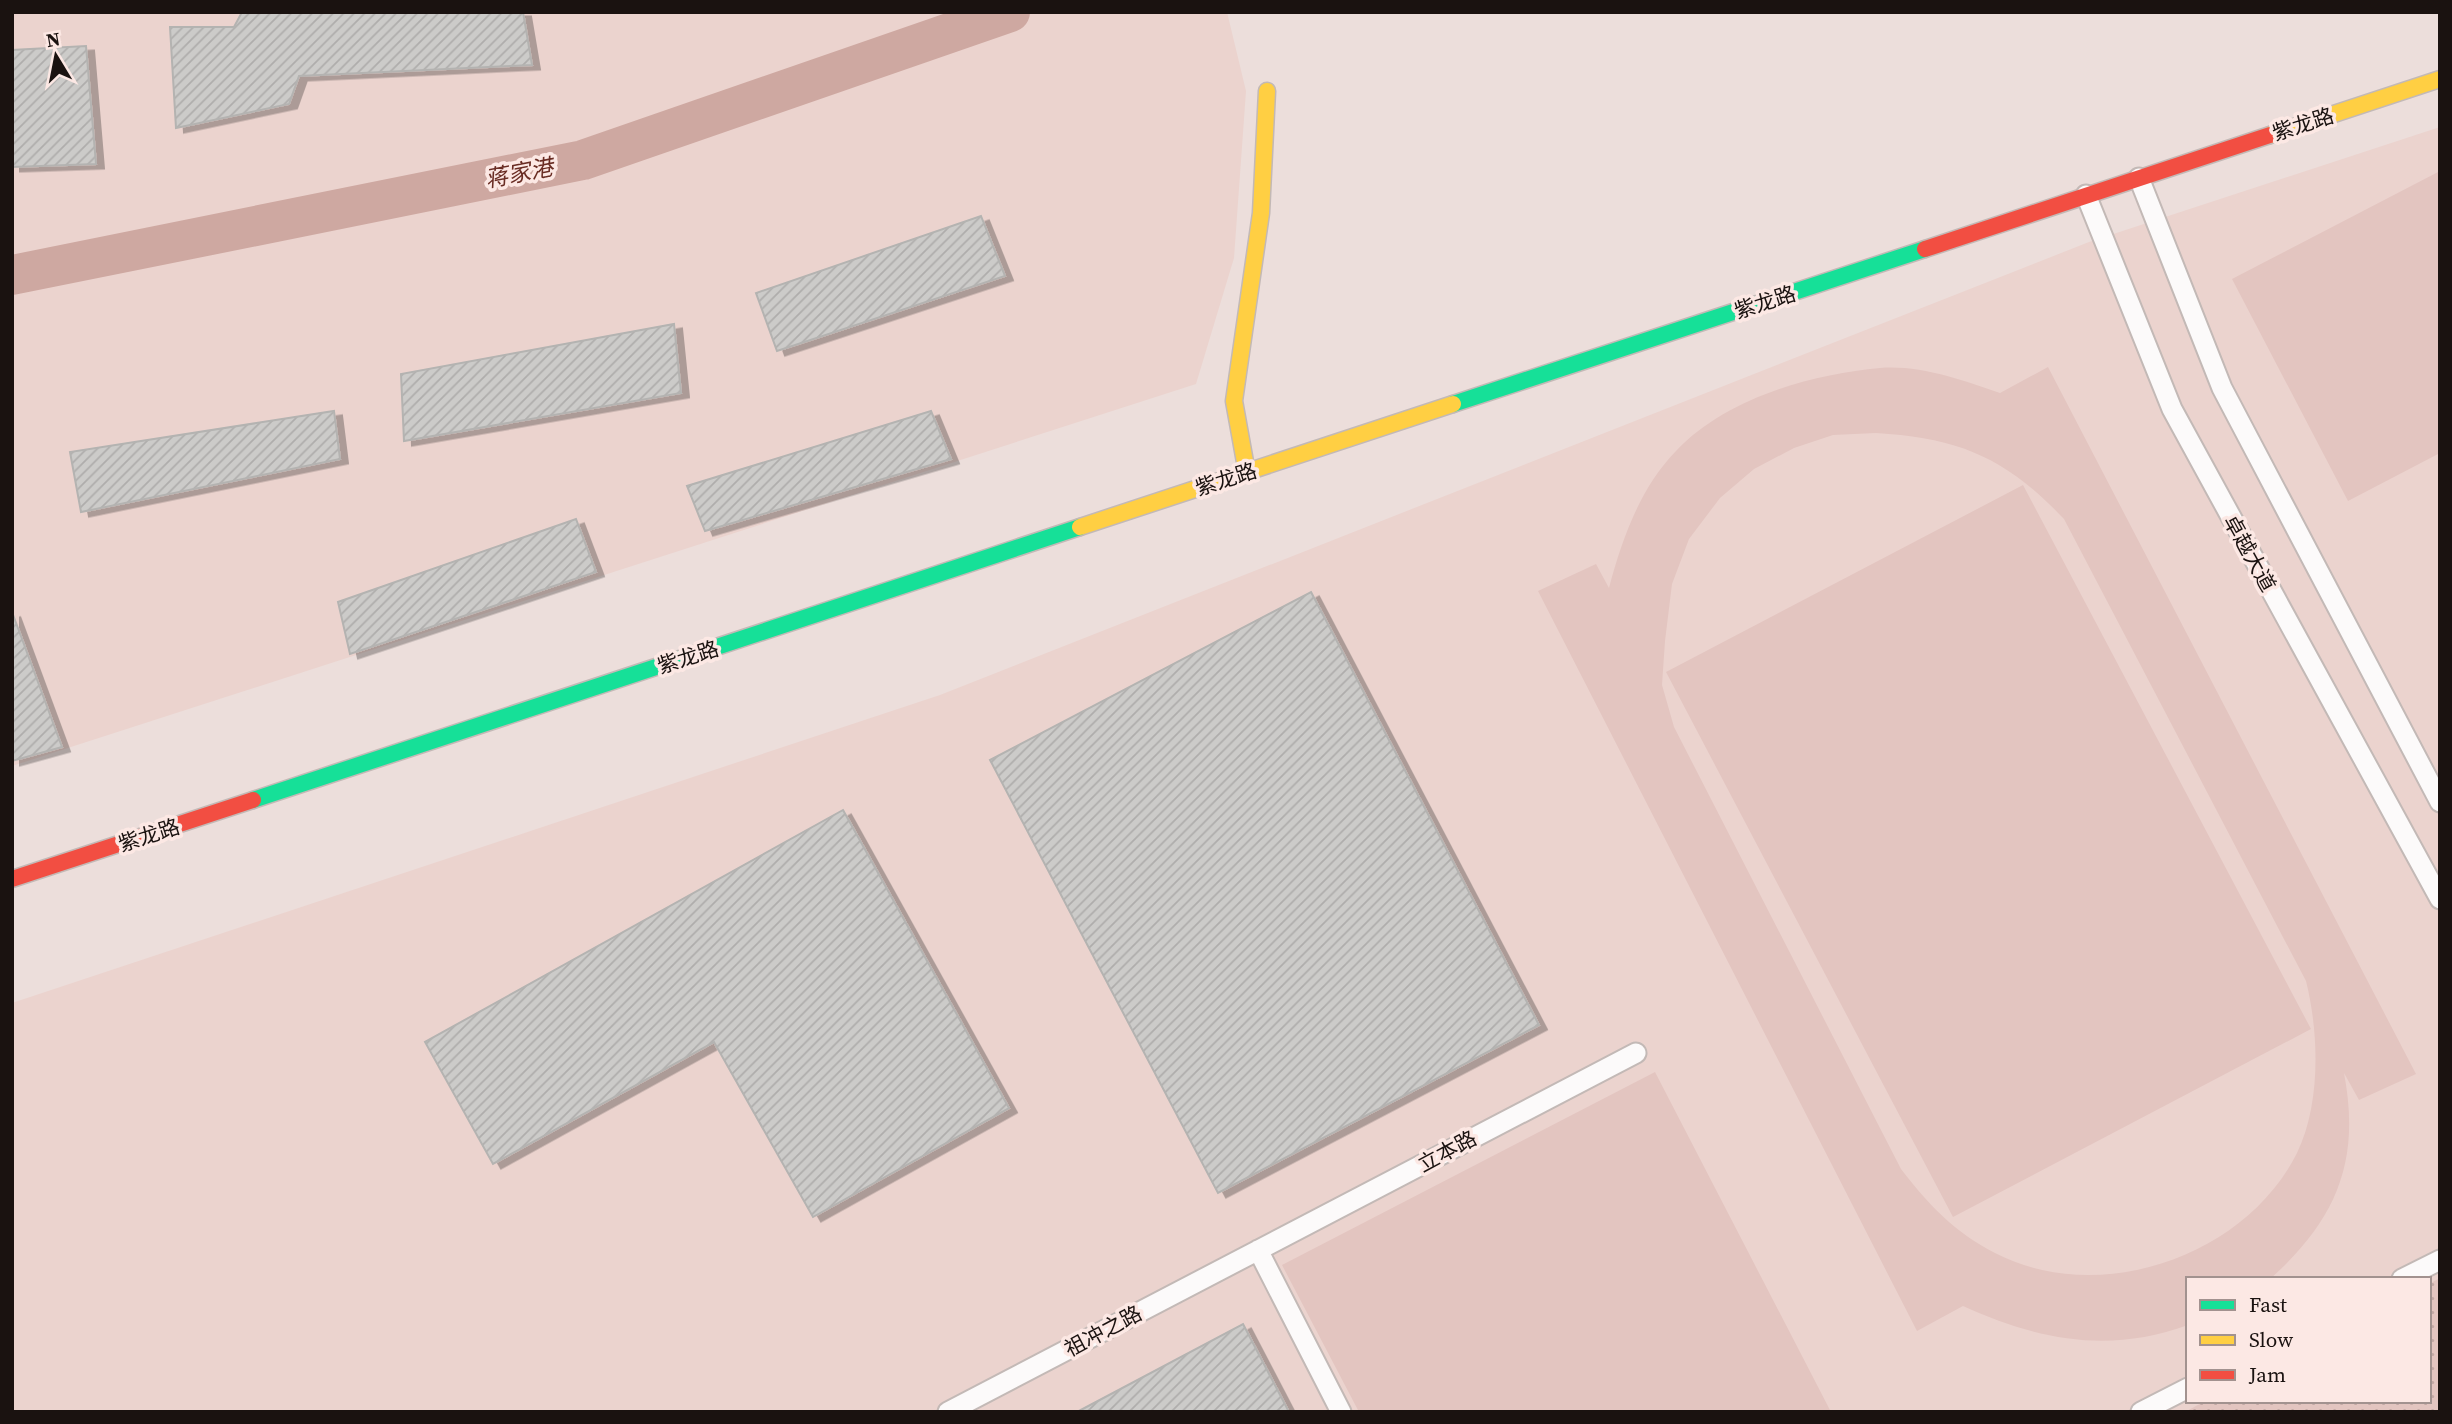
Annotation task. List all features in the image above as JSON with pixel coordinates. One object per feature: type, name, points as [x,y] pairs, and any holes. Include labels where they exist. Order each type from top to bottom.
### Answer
[{"type":"street","name":"紫龙路","points":[[12,879],[2440,79]]},
{"type":"street","points":[[1247,473],[1234,401],[1261,213],[1267,91]]},
{"type":"lane","points":[[2139,178],[2222,388],[2440,802]]},
{"type":"lane","name":"卓越大道","points":[[2086,195],[2172,409],[2440,900]]},
{"type":"lane","name":"立本路","points":[[1258,1250],[1636,1053]]},
{"type":"lane","points":[[1258,1250],[1341,1412]]},
{"type":"lane","name":"祖冲之路","points":[[948,1412],[1258,1250]]},
{"type":"lane","points":[[2406,1277],[2440,1260]]},
{"type":"lane","points":[[2141,1412],[2186,1389]]},
{"type":"shaded area","points":[[12,12],[1227,12],[1246,91],[1234,258],[1196,384],[12,766]]},
{"type":"shaded area","points":[[2440,127],[2440,1412],[12,1412],[12,1003],[940,695],[2089,242]]},
{"type":"shaded area","points":[[2440,171],[2440,453],[2348,501],[2232,279]]},
{"type":"shaded area","points":[[2048,367],[2416,1074],[2359,1100],[2344,1073],[2349,1134],[2345,1162],[2327,1211],[2312,1234],[2272,1277],[2186,1277],[2186,1326],[2159,1334],[2102,1341],[2046,1335],[1963,1306],[1917,1331],[1538,591],[1596,564],[1609,588],[1634,515],[1652,481],[1676,451],[1696,433],[1744,403],[1798,383],[1853,371],[1911,369],[2000,393]],"holes":[[[1876,433],[1933,440],[1957,446],[2001,466],[2043,498],[2064,519],[2306,981],[2315,1045],[2314,1091],[2305,1134],[2297,1153],[2273,1189],[2242,1220],[2206,1245],[2166,1262],[2123,1273],[2079,1275],[2036,1268],[1995,1253],[1954,1226],[1921,1194],[1901,1169],[1674,727],[1662,685],[1672,584],[1689,539],[1720,498],[1754,469],[1794,448],[1833,435]]]},
{"type":"shaded area","points":[[2023,485],[2311,1029],[1953,1217],[1666,672]]},
{"type":"shaded area","points":[[1655,1072],[1831,1412],[1359,1412],[1282,1265]]},
{"type":"shaded area","points":[[2440,1278],[2440,1412],[2185,1412],[2201,1403],[2431,1403],[2431,1283]]},
{"type":"building","points":[[242,12],[523,12],[532,65],[299,76],[289,104],[176,128],[170,27],[234,27]]},
{"type":"building","points":[[86,46],[96,164],[12,167],[12,50]]},
{"type":"building","points":[[981,216],[1005,276],[777,351],[756,293]]},
{"type":"building","points":[[674,324],[681,393],[404,441],[401,374]]},
{"type":"building","points":[[334,411],[340,459],[81,512],[70,452]]},
{"type":"building","points":[[931,411],[951,459],[705,531],[687,486]]},
{"type":"building","points":[[576,519],[596,572],[350,654],[338,602]]},
{"type":"building","points":[[1311,592],[1539,1025],[1218,1193],[990,760]]},
{"type":"building","points":[[12,612],[62,747],[12,761]]},
{"type":"building","points":[[843,810],[1009,1108],[813,1217],[714,1042],[493,1164],[425,1042]]},
{"type":"building","points":[[1243,1324],[1289,1412],[1077,1412]]},
{"type":"waterway","name":"蒋家港","points":[[12,275],[583,160],[1010,12]]},
{"type":"traffic: fast","points":[[1453,404],[1925,249]]},
{"type":"traffic: fast","points":[[253,800],[1080,527]]},
{"type":"traffic: slow","points":[[2270,135],[2440,79]]},
{"type":"traffic: slow","points":[[1247,473],[1234,401],[1261,213],[1267,91]]},
{"type":"traffic: slow","points":[[1080,527],[1453,404]]},
{"type":"traffic: jam","points":[[1925,249],[2270,135]]},
{"type":"traffic: jam","points":[[12,879],[253,800]]}]
